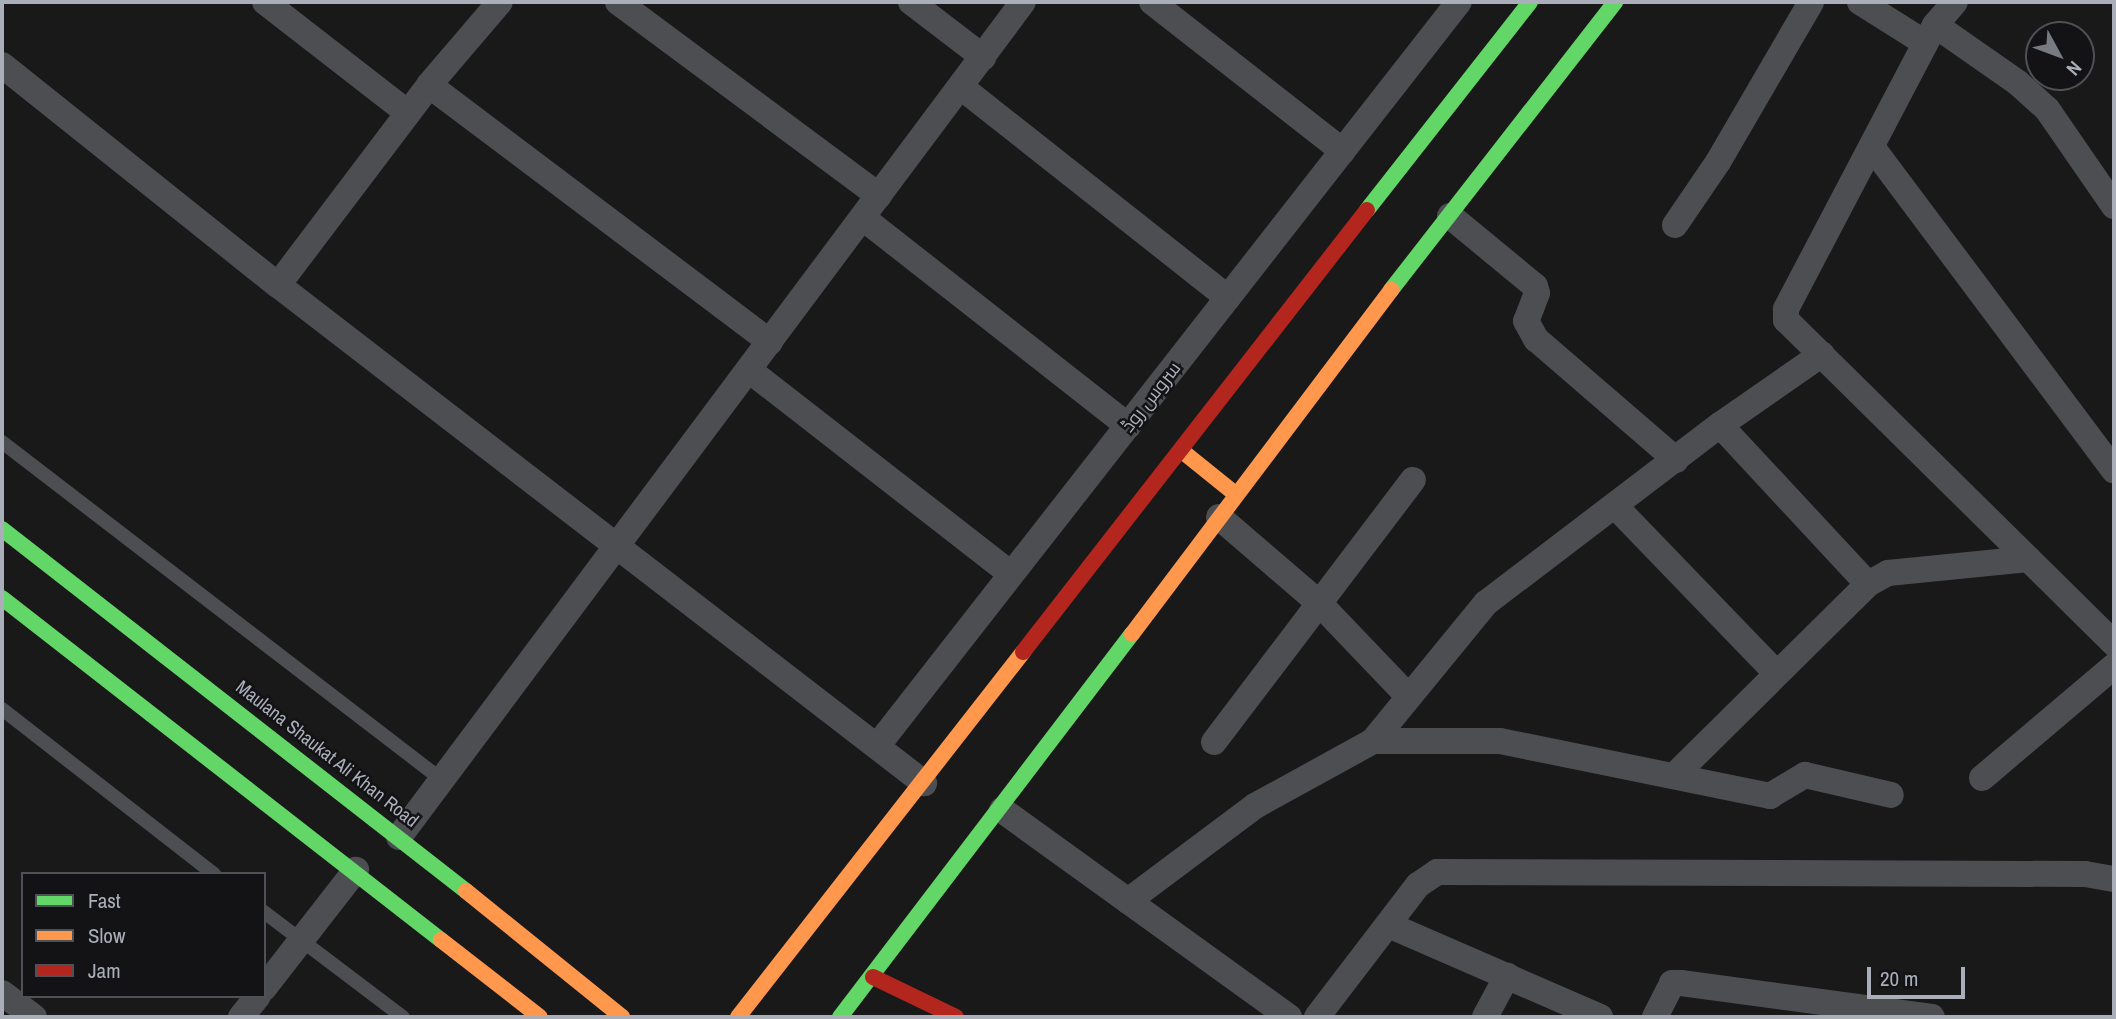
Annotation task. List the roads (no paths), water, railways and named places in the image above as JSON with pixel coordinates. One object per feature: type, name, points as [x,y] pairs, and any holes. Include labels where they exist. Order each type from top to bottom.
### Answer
[{"type":"main road","points":[[738,1017],[1530,2]]},
{"type":"main road","points":[[840,1017],[1002,810],[1234,493],[1615,2]]},
{"type":"main road","points":[[1182,451],[1234,493]]},
{"type":"main road","name":"Maulana Shaukat Ali Khan Road","points":[[2,529],[399,837],[622,1017]]},
{"type":"main road","points":[[2,597],[356,870],[540,1017]]},
{"type":"main road","points":[[873,977],[956,1017]]},
{"type":"street","points":[[265,2],[408,113]]},
{"type":"street","points":[[278,285],[429,85],[500,2]]},
{"type":"street","points":[[618,2],[879,196]]},
{"type":"street","points":[[911,2],[983,57]]},
{"type":"street","points":[[399,837],[1023,2]]},
{"type":"street","points":[[1152,2],[1343,151]]},
{"type":"street","points":[[1675,225],[1718,162],[1811,2]]},
{"type":"street","points":[[1860,2],[1930,34],[2018,83],[2047,109],[2114,206]]},
{"type":"street","points":[[1955,2],[1930,34],[1785,314],[2114,644]]},
{"type":"street","name":"سروس روڈ","points":[[878,745],[1343,151],[1451,5]]},
{"type":"street","points":[[2,65],[278,285],[618,544],[878,745],[923,783]]},
{"type":"street","points":[[429,85],[770,342]]},
{"type":"street","points":[[961,87],[1228,298]]},
{"type":"street","points":[[1872,146],[2114,471]]},
{"type":"street","points":[[1450,216],[1535,286],[1537,293],[1526,321],[1536,339],[1675,460]]},
{"type":"street","points":[[863,218],[1128,426]]},
{"type":"street","points":[[1128,901],[1255,806],[1373,741],[1486,603],[1720,425],[1822,354]]},
{"type":"street","points":[[748,370],[1011,574]]},
{"type":"street","points":[[1720,425],[1868,584]]},
{"type":"street","points":[[1214,742],[1413,480]]},
{"type":"street","points":[[1615,506],[1776,673]]},
{"type":"street","points":[[1219,517],[1320,604],[1408,696]]},
{"type":"street","points":[[1675,775],[1868,584],[1888,573],[2028,559]]},
{"type":"street","points":[[1982,778],[2114,666]]},
{"type":"street","points":[[1373,741],[1500,741],[1770,796],[1805,775],[1891,795]]},
{"type":"street","points":[[1002,810],[1289,1017]]},
{"type":"street","points":[[1317,1017],[1391,926],[1419,885],[1437,872],[1456,869],[2085,874],[2114,879]]},
{"type":"street","points":[[266,985],[356,870]]},
{"type":"street","points":[[1391,926],[1600,1017]]},
{"type":"street","points":[[1485,1017],[1507,976]]},
{"type":"street","points":[[1655,1017],[1672,983],[1933,1017]]},
{"type":"street","points":[[2,993],[34,1017]]},
{"type":"street","points":[[241,1017],[256,998]]},
{"type":"lane","points":[[2,442],[442,780]]},
{"type":"lane","points":[[2,709],[211,872]]},
{"type":"lane","points":[[266,914],[402,1017]]}]
